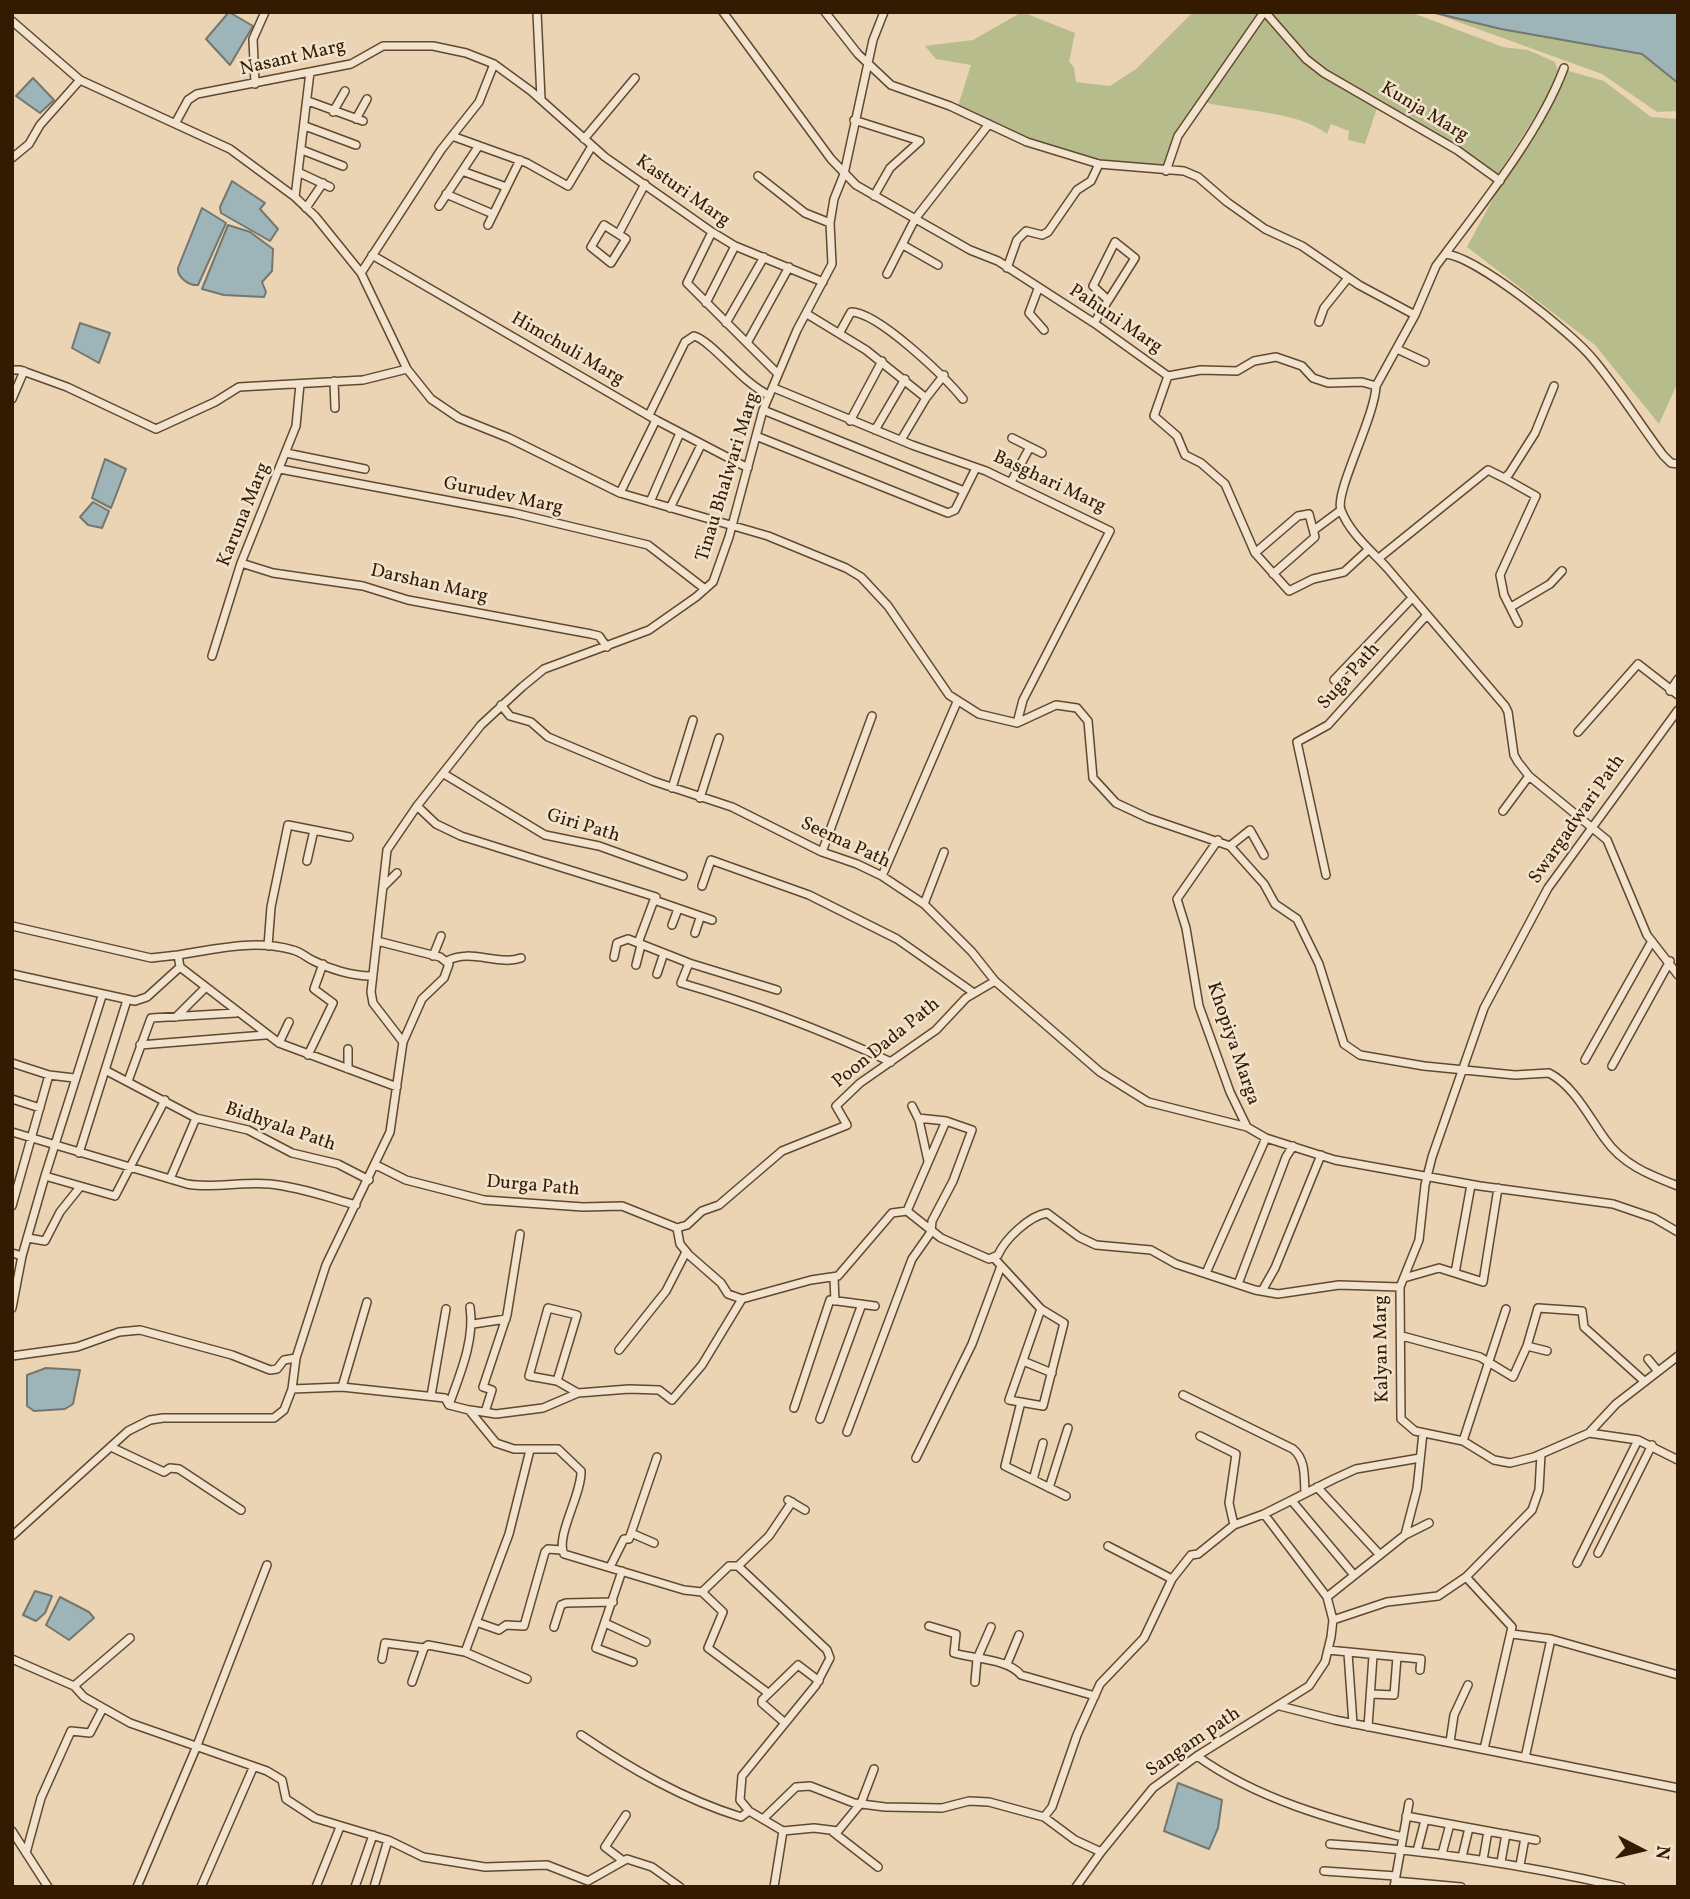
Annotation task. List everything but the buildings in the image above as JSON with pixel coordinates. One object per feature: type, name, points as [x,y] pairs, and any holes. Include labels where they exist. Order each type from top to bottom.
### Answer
[{"type":"street","points":[[255,84],[253,38],[265,12]]},
{"type":"street","points":[[537,12],[541,99]]},
{"type":"street","name":"Pahuni Marg","points":[[723,12],[735,33],[844,174],[874,196],[1007,268],[1094,323],[1168,376],[1202,370],[1237,371],[1254,362],[1276,357],[1302,366],[1313,378],[1328,383],[1362,382],[1376,386]]},
{"type":"street","points":[[825,12],[867,63],[891,85],[950,106],[1027,142],[1099,164],[1184,171],[1198,177],[1242,214],[1282,239],[1316,254],[1348,278],[1415,314]]},
{"type":"street","name":"Tinau Bhalwari Marg","points":[[403,1042],[373,1003],[370,976],[377,941],[387,850],[417,806],[481,725],[501,705],[544,670],[649,630],[713,582],[733,525],[763,410],[834,255],[830,223],[834,199],[844,174],[867,63],[884,12]]},
{"type":"street","name":"Kunja Marg","points":[[1166,171],[1178,136],[1265,12],[1306,59],[1324,73],[1457,150],[1500,181]]},
{"type":"street","points":[[12,21],[79,80],[176,122],[237,153],[295,197],[361,273],[407,369],[431,399],[460,418],[509,438],[620,493],[733,525],[803,549],[861,578],[890,608],[919,655],[957,702],[992,719],[1017,723],[1056,705],[1077,708],[1088,721],[1093,778],[1116,803],[1148,818],[1230,846],[1264,884],[1275,904],[1299,922],[1319,964],[1344,1044],[1368,1057],[1424,1066],[1515,1075],[1549,1073],[1557,1077],[1622,1157],[1638,1170],[1678,1186]]},
{"type":"street","name":"Nasant Marg","points":[[176,122],[192,96],[351,64],[383,46],[446,48],[494,64],[541,99]]},
{"type":"street","points":[[361,273],[452,136],[479,102],[494,64]]},
{"type":"street","points":[[1564,68],[1556,90],[1500,181],[1436,266],[1415,314],[1376,386],[1371,418],[1340,495],[1341,510],[1368,550],[1379,558],[1505,706],[1514,755],[1529,776],[1607,841],[1637,906],[1639,918],[1652,941],[1670,961],[1678,975]]},
{"type":"street","points":[[295,197],[306,126],[310,72]]},
{"type":"street","points":[[584,139],[635,78]]},
{"type":"street","points":[[12,158],[29,144],[40,125],[79,80]]},
{"type":"street","points":[[333,111],[345,91]]},
{"type":"street","points":[[308,101],[359,120],[367,99]]},
{"type":"street","name":"Kasturi Marg","points":[[541,99],[592,146],[712,232],[735,246],[823,282]]},
{"type":"street","points":[[854,120],[920,141],[890,168],[874,196]]},
{"type":"street","points":[[887,274],[915,219],[943,181],[953,174],[989,124]]},
{"type":"street","points":[[306,126],[356,145]]},
{"type":"street","points":[[452,136],[520,160],[568,186],[592,146]]},
{"type":"street","points":[[439,206],[478,146]]},
{"type":"street","points":[[302,150],[343,166]]},
{"type":"street","points":[[488,225],[520,160]]},
{"type":"street","points":[[1007,268],[1021,235],[1026,231],[1042,235],[1048,232],[1077,190],[1091,181],[1099,164]]},
{"type":"street","points":[[462,171],[506,187]]},
{"type":"street","points":[[298,172],[326,185],[306,208]]},
{"type":"street","points":[[758,176],[805,213],[830,223]]},
{"type":"street","points":[[619,233],[645,184]]},
{"type":"street","points":[[446,194],[493,215]]},
{"type":"street","points":[[604,225],[619,233],[626,242],[609,263],[593,250],[592,244],[604,225]]},
{"type":"street","points":[[712,232],[687,283],[778,374]]},
{"type":"street","points":[[1094,323],[1135,258],[1115,242],[1094,289],[1108,300]]},
{"type":"street","points":[[903,245],[938,265]]},
{"type":"street","points":[[706,303],[735,246]]},
{"type":"street","points":[[1445,254],[1457,255],[1493,275],[1572,338],[1592,358],[1663,455],[1671,463],[1678,464]]},
{"type":"street","name":"Himchuli Marg","points":[[372,255],[656,420],[748,468]]},
{"type":"street","points":[[726,323],[764,257]]},
{"type":"street","points":[[747,342],[789,267]]},
{"type":"street","points":[[1319,322],[1324,308],[1348,278]]},
{"type":"street","points":[[1038,289],[1029,313],[1044,330]]},
{"type":"street","points":[[840,332],[855,311],[882,326],[944,375],[963,399]]},
{"type":"street","points":[[807,314],[840,332],[882,361],[926,398]]},
{"type":"street","name":"Basghari Marg","points":[[649,415],[684,342],[694,336],[706,342],[757,389],[771,391],[1011,482],[1110,531],[1023,700],[1017,723]]},
{"type":"street","points":[[1397,349],[1425,362]]},
{"type":"street","points":[[850,421],[882,361]]},
{"type":"street","points":[[12,370],[24,371],[67,387],[156,429],[215,402],[239,387],[363,380],[407,369]]},
{"type":"street","points":[[12,399],[24,371]]},
{"type":"street","points":[[901,440],[926,398],[944,375]]},
{"type":"street","points":[[1168,376],[1154,416],[1177,436],[1185,455],[1201,463],[1225,484],[1255,553],[1289,591],[1294,591],[1313,579],[1343,572],[1368,550]]},
{"type":"street","points":[[875,430],[905,379]]},
{"type":"street","points":[[334,381],[335,408]]},
{"type":"street","name":"Karuna Marg","points":[[212,656],[241,563],[286,453],[299,412],[300,384]]},
{"type":"street","points":[[1504,478],[1535,433],[1554,386]]},
{"type":"street","points":[[763,410],[964,491]]},
{"type":"street","points":[[620,493],[656,420]]},
{"type":"street","points":[[650,502],[680,433]]},
{"type":"street","points":[[756,436],[948,513],[955,510],[975,468]]},
{"type":"street","points":[[1012,438],[1042,453]]},
{"type":"street","points":[[670,508],[701,445]]},
{"type":"street","points":[[1011,482],[1030,447]]},
{"type":"street","points":[[286,453],[365,469]]},
{"type":"street","name":"Gurudev Marg","points":[[280,469],[514,513],[648,545],[705,589]]},
{"type":"street","points":[[1379,558],[1488,470],[1536,496],[1500,575],[1518,624]]},
{"type":"street","points":[[1314,530],[1341,510]]},
{"type":"street","points":[[1255,553],[1303,513],[1308,514],[1315,537],[1273,574]]},
{"type":"street","name":"Darshan Marg","points":[[241,563],[274,573],[363,586],[408,600],[599,636],[607,647]]},
{"type":"street","points":[[1511,607],[1550,584],[1562,571]]},
{"type":"street","points":[[1334,680],[1412,598]]},
{"type":"street","name":"Suga Path","points":[[1326,874],[1297,742],[1328,725],[1426,616]]},
{"type":"street","points":[[1578,732],[1638,664],[1674,693],[1678,678]]},
{"type":"street","points":[[882,876],[957,702]]},
{"type":"street","name":"Seema Path","points":[[501,705],[510,716],[531,722],[548,737],[672,789],[732,807],[822,852],[858,864],[882,876],[924,904],[972,952],[995,981],[1100,1072],[1148,1102],[1247,1127]]},
{"type":"street","name":"Swargadwari Path","points":[[1463,1068],[1484,1008],[1540,901],[1678,710]]},
{"type":"street","points":[[822,852],[872,716]]},
{"type":"street","points":[[672,789],[693,720]]},
{"type":"street","points":[[700,798],[719,738]]},
{"type":"street","name":"Giri Path","points":[[444,774],[545,835],[599,846],[683,876]]},
{"type":"street","points":[[1503,811],[1529,776]]},
{"type":"street","points":[[417,806],[436,824],[461,836],[656,897],[636,965]]},
{"type":"street","points":[[268,946],[286,828],[292,824],[349,837]]},
{"type":"street","points":[[307,861],[314,830]]},
{"type":"street","points":[[1230,846],[1250,830],[1264,855]]},
{"type":"street","name":"Khopiya Marga","points":[[1218,840],[1177,899],[1177,905],[1186,928],[1199,1006],[1230,1092],[1247,1127],[1266,1138],[1321,1155],[1471,1185],[1613,1204],[1654,1218],[1678,1232]]},
{"type":"street","points":[[924,904],[944,852]]},
{"type":"street","points":[[702,886],[711,860],[809,895],[897,939],[974,993]]},
{"type":"street","points":[[384,886],[397,873]]},
{"type":"street","points":[[654,900],[712,920]]},
{"type":"street","points":[[672,925],[678,909]]},
{"type":"street","points":[[695,933],[700,918]]},
{"type":"street","points":[[12,927],[151,958],[178,956],[218,947],[268,946],[298,951],[323,964],[357,976],[370,976]]},
{"type":"street","points":[[433,956],[441,936]]},
{"type":"street","points":[[614,957],[617,943],[622,939],[767,989],[777,989]]},
{"type":"street","points":[[377,941],[447,961],[458,956],[507,961],[522,958]]},
{"type":"street","points":[[1584,1060],[1652,941]]},
{"type":"street","points":[[657,974],[664,953]]},
{"type":"street","points":[[178,956],[180,967],[236,1013],[279,1043],[397,1087]]},
{"type":"street","points":[[12,1536],[128,1431],[150,1420],[274,1418],[284,1410],[292,1389],[296,1359],[326,1265],[390,1132],[403,1042],[422,999],[447,974],[447,961]]},
{"type":"street","points":[[1612,1066],[1670,961]]},
{"type":"street","points":[[689,962],[681,982],[804,1023],[891,1062]]},
{"type":"street","points":[[308,1055],[333,1003],[314,989],[323,964]]},
{"type":"street","points":[[12,974],[127,1000],[147,997],[180,967]]},
{"type":"street","name":"Poon Dada Path","points":[[677,1228],[687,1224],[702,1210],[719,1205],[742,1188],[760,1167],[782,1151],[847,1125],[836,1106],[860,1083],[936,1030],[974,993],[995,981]]},
{"type":"street","points":[[176,1017],[205,988]]},
{"type":"street","points":[[12,1308],[15,1278],[74,1078],[102,996]]},
{"type":"street","points":[[79,1153],[127,1000]]},
{"type":"street","points":[[128,1080],[149,1020],[236,1013]]},
{"type":"street","points":[[279,1043],[289,1023]]},
{"type":"street","points":[[140,1045],[266,1035]]},
{"type":"street","points":[[348,1049],[348,1069]]},
{"type":"street","points":[[12,1063],[74,1078]]},
{"type":"street","points":[[1401,1287],[1419,1240],[1427,1176],[1463,1068]]},
{"type":"street","name":"Bidhyala Path","points":[[105,1070],[196,1118],[248,1130],[292,1153],[338,1164],[369,1180]]},
{"type":"street","points":[[12,1206],[49,1074]]},
{"type":"street","points":[[12,1099],[40,1108]]},
{"type":"street","points":[[45,1176],[115,1196],[165,1100]]},
{"type":"street","points":[[912,1106],[918,1118],[928,1162]]},
{"type":"street","points":[[170,1180],[196,1118]]},
{"type":"street","points":[[847,1432],[912,1259],[931,1232],[932,1222],[953,1181],[972,1130],[946,1121],[918,1118]]},
{"type":"street","points":[[907,1211],[946,1121]]},
{"type":"street","points":[[12,1132],[170,1180],[201,1186],[279,1185],[356,1205]]},
{"type":"street","points":[[1206,1273],[1266,1138]]},
{"type":"street","points":[[1238,1284],[1286,1157],[1293,1146]]},
{"type":"street","points":[[1262,1291],[1275,1268],[1321,1155]]},
{"type":"street","name":"Durga Path","points":[[376,1165],[406,1180],[484,1200],[583,1207],[622,1206],[677,1228]]},
{"type":"street","points":[[1455,1273],[1471,1185]]},
{"type":"street","points":[[28,1238],[45,1241],[60,1212],[80,1187]]},
{"type":"street","points":[[1404,1278],[1433,1268],[1484,1281],[1498,1188]]},
{"type":"street","points":[[677,1228],[680,1231],[680,1244],[686,1252],[721,1283],[728,1294],[742,1299],[811,1280],[834,1278],[856,1258],[892,1213],[907,1211],[931,1232],[953,1245],[994,1258],[1041,1309],[1064,1324],[1043,1406],[1009,1399],[1041,1309]]},
{"type":"street","name":"Kalyan Marg","points":[[994,1258],[1004,1242],[1039,1214],[1047,1213],[1079,1237],[1096,1245],[1152,1250],[1176,1264],[1262,1291],[1298,1292],[1339,1285],[1401,1287],[1399,1414],[1403,1423],[1423,1433]]},
{"type":"street","points":[[485,1412],[492,1390],[483,1387],[506,1319],[520,1234]]},
{"type":"street","points":[[619,1350],[666,1291],[686,1252]]},
{"type":"street","points":[[12,1253],[22,1256]]},
{"type":"street","points":[[916,1458],[972,1344],[1001,1266]]},
{"type":"street","points":[[834,1278],[835,1301]]},
{"type":"street","points":[[292,1389],[342,1387],[431,1396],[445,1398],[449,1405],[496,1414],[543,1408],[578,1393],[659,1390],[672,1400],[702,1365],[742,1299]]},
{"type":"street","points":[[794,1408],[830,1300],[875,1306]]},
{"type":"street","points":[[342,1387],[367,1301]]},
{"type":"street","points":[[820,1419],[862,1304]]},
{"type":"street","points":[[449,1405],[463,1367],[473,1324],[470,1307]]},
{"type":"street","points":[[557,1381],[576,1315],[548,1308],[528,1376],[557,1381],[578,1393]]},
{"type":"street","points":[[1402,1336],[1489,1362],[1515,1377],[1538,1308],[1581,1311],[1584,1327],[1644,1381]]},
{"type":"street","points":[[431,1396],[446,1309]]},
{"type":"street","points":[[1463,1440],[1506,1309]]},
{"type":"street","points":[[473,1324],[506,1319]]},
{"type":"street","points":[[12,1356],[77,1347],[129,1330],[222,1352],[270,1370],[277,1369],[284,1360],[296,1359]]},
{"type":"street","points":[[1527,1346],[1546,1351]]},
{"type":"street","points":[[1405,1535],[1417,1489],[1423,1433],[1463,1440],[1494,1460],[1510,1463],[1541,1454],[1589,1433],[1616,1404],[1678,1356]]},
{"type":"street","points":[[1648,1359],[1657,1370]]},
{"type":"street","points":[[1023,1361],[1052,1373]]},
{"type":"street","points":[[1183,1395],[1300,1454],[1304,1465],[1305,1493]]},
{"type":"street","points":[[1021,1402],[1005,1466],[1066,1496]]},
{"type":"street","points":[[469,1410],[496,1443],[530,1450],[544,1447],[558,1449],[581,1471],[579,1494],[561,1550]]},
{"type":"street","points":[[1049,1488],[1068,1428]]},
{"type":"street","points":[[1589,1433],[1638,1440],[1678,1459]]},
{"type":"street","points":[[1200,1436],[1236,1454],[1229,1503],[1234,1525]]},
{"type":"street","points":[[1577,1563],[1638,1440]]},
{"type":"street","points":[[1033,1480],[1043,1443]]},
{"type":"street","points":[[1598,1553],[1652,1445]]},
{"type":"street","points":[[111,1447],[164,1472],[170,1468],[179,1469],[241,1510]]},
{"type":"street","points":[[465,1652],[509,1534],[530,1450]]},
{"type":"street","points":[[1333,1620],[1387,1602],[1438,1596],[1466,1577],[1532,1510],[1539,1490],[1541,1454]]},
{"type":"street","points":[[610,1567],[625,1538],[629,1539],[657,1457]]},
{"type":"street","points":[[1044,1817],[1052,1807],[1077,1735],[1105,1678],[1144,1638],[1172,1579],[1192,1555],[1198,1554],[1234,1525],[1264,1514],[1356,1469],[1420,1458]]},
{"type":"street","points":[[1317,1487],[1380,1555]]},
{"type":"street","points":[[738,1566],[769,1536],[789,1500],[805,1510]]},
{"type":"street","points":[[1292,1501],[1354,1575]]},
{"type":"street","points":[[1264,1514],[1327,1597],[1405,1535],[1429,1523]]},
{"type":"street","points":[[631,1533],[654,1543]]},
{"type":"street","points":[[1108,1546],[1172,1579]]},
{"type":"street","points":[[476,1622],[499,1630],[506,1625],[524,1626],[545,1552],[548,1549],[561,1550],[564,1554],[582,1561],[684,1590],[702,1592],[723,1612],[708,1648],[768,1693]]},
{"type":"street","points":[[137,1887],[196,1748],[268,1566]]},
{"type":"street","points":[[702,1592],[729,1566],[738,1566],[827,1650],[830,1658],[819,1681],[742,1776],[740,1800],[749,1811],[783,1830],[798,1828],[838,1831],[861,1803],[874,1769]]},
{"type":"street","points":[[622,1571],[596,1648],[633,1662]]},
{"type":"street","points":[[1466,1577],[1511,1624],[1512,1634],[1483,1749]]},
{"type":"street","name":"Sangam path","points":[[1076,1887],[1153,1788],[1197,1756],[1309,1686],[1325,1662],[1328,1650],[1333,1620],[1327,1597]]},
{"type":"street","points":[[554,1626],[561,1605],[613,1602]]},
{"type":"street","points":[[606,1623],[646,1642]]},
{"type":"street","points":[[929,1626],[954,1633],[953,1652],[1007,1664],[1017,1669],[1021,1675],[1095,1696]]},
{"type":"street","points":[[975,1682],[977,1659],[991,1627]]},
{"type":"street","points":[[1512,1634],[1551,1639],[1678,1675]]},
{"type":"street","points":[[1007,1664],[1019,1635]]},
{"type":"street","points":[[74,1686],[130,1638]]},
{"type":"street","points":[[1525,1758],[1551,1639]]},
{"type":"street","points":[[382,1659],[385,1643],[424,1648],[432,1645],[465,1652],[527,1679]]},
{"type":"street","points":[[412,1682],[424,1648]]},
{"type":"street","points":[[1328,1650],[1421,1660],[1420,1670]]},
{"type":"street","points":[[1348,1653],[1353,1724]]},
{"type":"street","points":[[1368,1727],[1373,1656]]},
{"type":"street","points":[[1371,1694],[1394,1695],[1397,1657]]},
{"type":"street","points":[[12,1659],[74,1686],[84,1697],[130,1723],[268,1771],[282,1780],[286,1799],[315,1818],[388,1840],[414,1854],[485,1867],[547,1865],[588,1881],[622,1860]]},
{"type":"street","points":[[785,1723],[762,1703],[768,1693],[798,1665],[819,1681]]},
{"type":"street","points":[[1450,1742],[1454,1715],[1468,1685]]},
{"type":"street","points":[[1280,1706],[1353,1724],[1678,1788]]},
{"type":"street","points":[[26,1853],[41,1798],[71,1731],[90,1733],[103,1708]]},
{"type":"street","points":[[581,1735],[621,1762],[675,1791],[741,1817],[749,1811]]},
{"type":"street","points":[[1197,1756],[1253,1790],[1339,1822],[1403,1837]]},
{"type":"street","points":[[201,1887],[253,1768]]},
{"type":"street","points":[[763,1819],[796,1787],[810,1786],[861,1803],[896,1808],[942,1808],[969,1801],[989,1802],[1044,1817],[1075,1840],[1101,1852]]},
{"type":"street","points":[[1395,1881],[1409,1803]]},
{"type":"street","points":[[626,1815],[605,1847],[622,1860],[652,1867],[680,1887]]},
{"type":"street","points":[[1406,1816],[1536,1840]]},
{"type":"street","points":[[1417,1851],[1425,1820]]},
{"type":"street","points":[[1442,1854],[1450,1824]]},
{"type":"street","points":[[316,1887],[340,1827]]},
{"type":"street","points":[[1462,1857],[1469,1828]]},
{"type":"street","points":[[12,1830],[48,1887]]},
{"type":"street","points":[[774,1887],[783,1830]]},
{"type":"street","points":[[832,1830],[878,1867]]},
{"type":"street","points":[[1483,1860],[1488,1831]]},
{"type":"street","points":[[1501,1862],[1506,1834]]},
{"type":"street","points":[[355,1887],[373,1835]]},
{"type":"street","points":[[1520,1865],[1525,1838]]},
{"type":"street","points":[[374,1887],[388,1840]]},
{"type":"street","points":[[1330,1844],[1402,1849],[1501,1862],[1621,1887]]},
{"type":"street","points":[[1324,1871],[1461,1887]]},
{"type":"green space","points":[[1022,12],[1075,33],[1069,62],[1074,67],[1076,82],[1110,86],[1136,69],[1193,12],[1262,12],[1178,130],[1163,168],[1112,162],[1040,144],[958,106],[971,65],[936,59],[925,46],[973,40]]},
{"type":"green space","points":[[1271,12],[1410,12],[1503,47],[1528,50],[1555,62],[1558,71],[1552,89],[1495,180],[1459,150],[1326,72],[1325,67],[1318,66]]},
{"type":"green space","points":[[1431,12],[1501,29],[1642,54],[1678,83],[1678,111],[1657,112],[1602,74]]},
{"type":"green space","points":[[1265,16],[1294,51],[1318,72],[1377,108],[1365,144],[1348,140],[1349,131],[1331,124],[1327,134],[1315,126],[1285,116],[1203,102]]},
{"type":"green space","points":[[1565,70],[1604,81],[1651,117],[1678,119],[1678,382],[1659,424],[1595,345],[1467,247],[1508,171],[1557,94]]},
{"type":"water","points":[[229,12],[253,26],[230,65],[206,39]]},
{"type":"water","points":[[1431,12],[1678,12],[1678,83],[1642,54],[1501,29]]},
{"type":"water","points":[[33,78],[54,100],[40,113],[16,96]]},
{"type":"water","points":[[232,181],[265,203],[260,209],[278,229],[270,241],[221,213],[220,207]]},
{"type":"water","points":[[202,208],[226,223],[198,285],[195,285],[182,278],[178,268]]},
{"type":"water","points":[[228,225],[250,232],[273,249],[272,271],[262,282],[266,292],[264,297],[224,295],[202,289]]},
{"type":"water","points":[[80,323],[110,333],[99,363],[72,348]]},
{"type":"water","points":[[105,459],[126,469],[111,508],[92,498]]},
{"type":"water","points":[[93,502],[109,511],[102,528],[88,525],[80,517]]},
{"type":"water","points":[[46,1368],[80,1370],[73,1404],[65,1409],[34,1411],[27,1406],[27,1375]]},
{"type":"water","points":[[35,1591],[52,1596],[45,1613],[36,1621],[23,1615]]},
{"type":"water","points":[[60,1597],[89,1612],[94,1618],[69,1640],[46,1625]]},
{"type":"water","points":[[1178,1783],[1222,1800],[1218,1828],[1209,1849],[1164,1831]]}]
